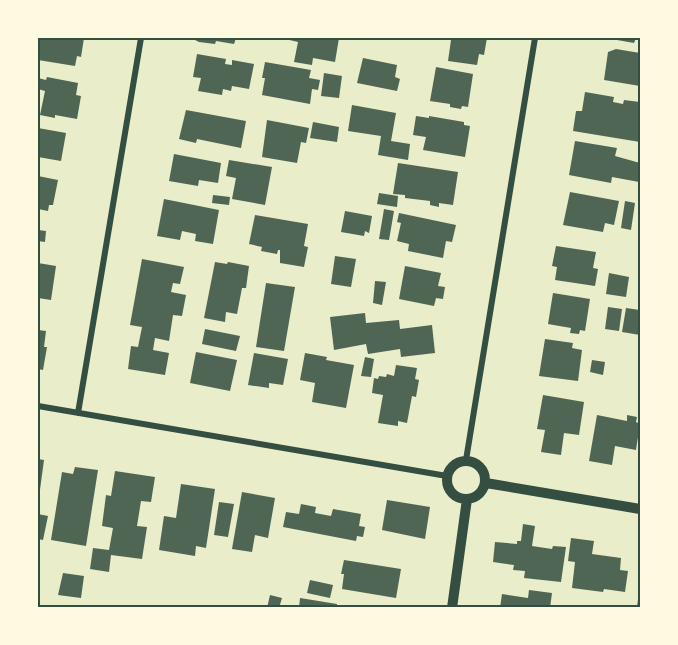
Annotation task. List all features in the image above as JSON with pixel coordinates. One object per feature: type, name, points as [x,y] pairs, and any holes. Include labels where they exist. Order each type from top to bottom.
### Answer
[{"type":"street","points":[[78,413],[141,38]]},
{"type":"street","points":[[466,460],[536,38]]},
{"type":"street","points":[[38,406],[447,476]]},
{"type":"street","points":[[466,460],[481,467],[486,483],[481,492],[467,499],[461,498],[452,493],[447,476],[456,463],[466,460]]},
{"type":"street","points":[[486,483],[640,509]]},
{"type":"street","points":[[452,608],[467,499]]},
{"type":"building","points":[[38,38],[84,38],[81,57],[77,56],[75,66],[38,60]]},
{"type":"building","points":[[191,38],[236,38],[234,44],[216,41],[215,44],[199,42]]},
{"type":"building","points":[[281,38],[339,38],[335,62],[313,58],[312,65],[294,62],[298,42]]},
{"type":"building","points":[[442,38],[487,38],[484,55],[479,54],[477,65],[448,61],[451,40]]},
{"type":"building","points":[[618,38],[636,38],[634,43],[617,40]]},
{"type":"building","points":[[616,49],[640,53],[640,86],[604,80],[608,52]]},
{"type":"building","points":[[197,54],[226,59],[225,64],[232,65],[232,60],[254,64],[249,89],[232,86],[231,91],[223,89],[222,95],[198,91],[201,78],[193,77]]},
{"type":"building","points":[[363,58],[397,65],[395,77],[400,79],[397,91],[357,83]]},
{"type":"building","points":[[265,62],[311,70],[309,78],[320,80],[318,90],[312,89],[310,104],[262,95]]},
{"type":"building","points":[[436,67],[473,74],[468,107],[462,106],[461,109],[450,107],[450,104],[430,101]]},
{"type":"building","points":[[324,73],[342,76],[339,98],[321,96]]},
{"type":"building","points":[[47,77],[78,83],[76,95],[81,96],[77,119],[40,115],[45,91],[38,89],[38,78],[46,80]]},
{"type":"building","points":[[585,92],[614,97],[613,102],[623,104],[624,100],[640,102],[640,142],[573,131],[576,111],[582,111]]},
{"type":"building","points":[[352,105],[396,113],[391,141],[410,144],[408,160],[378,155],[381,136],[348,131]]},
{"type":"building","points":[[186,110],[246,121],[241,148],[197,139],[196,143],[179,139]]},
{"type":"building","points":[[416,116],[464,122],[464,125],[470,126],[465,157],[423,150],[426,137],[413,135]]},
{"type":"building","points":[[267,120],[309,128],[306,143],[301,142],[297,163],[262,157]]},
{"type":"building","points":[[313,122],[339,127],[337,142],[310,138]]},
{"type":"building","points":[[38,128],[66,133],[61,161],[38,157]]},
{"type":"building","points":[[575,141],[617,148],[615,156],[640,163],[639,182],[612,177],[611,183],[569,175]]},
{"type":"building","points":[[174,154],[221,163],[218,183],[199,180],[198,186],[169,181]]},
{"type":"building","points":[[229,160],[272,167],[265,205],[232,199],[236,178],[226,176]]},
{"type":"building","points":[[398,163],[458,172],[453,205],[439,203],[439,207],[430,205],[430,201],[393,194]]},
{"type":"building","points":[[38,176],[58,180],[53,205],[49,205],[48,211],[38,209]]},
{"type":"building","points":[[570,192],[619,201],[614,225],[605,223],[603,232],[563,225]]},
{"type":"building","points":[[379,193],[398,196],[397,207],[377,204]]},
{"type":"building","points":[[213,195],[230,197],[229,205],[212,203]]},
{"type":"building","points":[[164,199],[219,210],[213,244],[195,241],[196,234],[182,231],[180,240],[157,236]]},
{"type":"building","points":[[625,201],[635,203],[631,230],[621,228]]},
{"type":"building","points":[[384,209],[394,211],[389,240],[379,239]]},
{"type":"building","points":[[345,211],[372,216],[369,233],[365,231],[364,236],[341,232]]},
{"type":"building","points":[[399,213],[456,225],[452,242],[446,241],[443,258],[408,251],[409,244],[397,241],[401,223],[397,222]]},
{"type":"building","points":[[255,215],[308,224],[304,246],[308,247],[304,267],[280,263],[280,250],[277,254],[261,251],[262,247],[249,244]]},
{"type":"building","points":[[38,230],[46,231],[45,242],[38,241]]},
{"type":"building","points":[[556,246],[596,252],[593,268],[598,269],[595,286],[555,280],[557,267],[552,266]]},
{"type":"building","points":[[335,256],[356,259],[351,287],[331,284]]},
{"type":"building","points":[[142,259],[184,267],[180,284],[173,283],[171,292],[186,295],[182,316],[173,315],[169,341],[155,338],[153,350],[169,353],[165,375],[128,369],[131,346],[138,347],[142,327],[130,325]]},
{"type":"building","points":[[215,262],[249,266],[246,288],[242,288],[237,314],[226,312],[225,322],[204,318]]},
{"type":"building","points":[[38,263],[56,266],[51,300],[38,298]]},
{"type":"building","points":[[405,266],[441,273],[438,286],[445,287],[443,299],[436,298],[434,306],[399,299]]},
{"type":"building","points":[[609,273],[629,277],[626,297],[606,294]]},
{"type":"building","points":[[375,281],[386,282],[382,305],[373,303]]},
{"type":"building","points":[[266,283],[295,287],[284,351],[256,347]]},
{"type":"building","points":[[553,293],[590,299],[585,331],[580,330],[579,334],[570,333],[571,328],[548,324]]},
{"type":"building","points":[[608,307],[622,309],[619,331],[605,329]]},
{"type":"building","points":[[626,308],[640,310],[640,335],[622,332]]},
{"type":"building","points":[[365,313],[366,323],[399,320],[400,329],[432,325],[435,353],[401,357],[400,349],[368,354],[366,344],[334,350],[330,317]]},
{"type":"building","points":[[205,329],[240,336],[236,351],[202,344]]},
{"type":"building","points":[[38,330],[46,331],[44,347],[47,347],[43,370],[38,369]]},
{"type":"building","points":[[545,339],[573,343],[572,348],[582,350],[578,381],[539,376]]},
{"type":"building","points":[[196,352],[237,360],[230,391],[190,383]]},
{"type":"building","points":[[254,353],[288,359],[283,385],[269,383],[269,388],[248,385]]},
{"type":"building","points":[[305,353],[327,357],[326,360],[354,365],[346,408],[312,402],[315,383],[300,380]]},
{"type":"building","points":[[365,357],[374,359],[371,377],[361,376]]},
{"type":"building","points":[[592,360],[605,362],[603,375],[590,372]]},
{"type":"building","points":[[396,365],[417,368],[415,379],[419,380],[416,397],[412,396],[407,423],[398,421],[398,426],[378,423],[383,395],[372,393],[374,378],[386,377],[387,374],[394,376]]},
{"type":"building","points":[[543,395],[584,402],[579,435],[564,433],[561,455],[541,452],[545,430],[537,429]]},
{"type":"building","points":[[597,415],[627,421],[627,415],[637,417],[636,422],[640,424],[636,450],[615,446],[612,465],[589,461]]},
{"type":"building","points":[[38,459],[44,460],[39,497],[38,497]]},
{"type":"building","points":[[75,467],[98,470],[86,546],[51,540],[62,472],[73,474]]},
{"type":"building","points":[[115,471],[155,477],[151,502],[141,501],[137,526],[147,527],[142,559],[111,555],[109,572],[90,569],[93,548],[109,550],[113,528],[102,526],[106,495],[111,496]]},
{"type":"building","points":[[181,484],[215,489],[206,548],[196,546],[195,556],[159,550],[164,516],[176,518]]},
{"type":"building","points":[[242,492],[275,498],[268,538],[255,535],[252,552],[232,549]]},
{"type":"building","points":[[387,500],[430,507],[425,539],[382,530]]},
{"type":"building","points":[[219,502],[234,504],[228,537],[214,535]]},
{"type":"building","points":[[301,504],[316,507],[315,513],[331,516],[333,509],[361,514],[359,526],[365,527],[363,537],[357,536],[356,541],[283,527],[286,512],[299,514]]},
{"type":"building","points":[[38,514],[48,516],[43,540],[38,539]]},
{"type":"building","points":[[523,524],[535,526],[532,546],[552,549],[553,546],[566,547],[561,582],[524,578],[525,571],[513,570],[514,565],[493,562],[495,542],[517,544],[517,541],[521,541]]},
{"type":"building","points":[[571,538],[594,541],[592,554],[621,558],[620,570],[628,571],[625,592],[572,588],[575,562],[568,561]]},
{"type":"building","points":[[344,560],[401,569],[396,598],[342,589],[344,574],[341,574]]},
{"type":"building","points":[[63,573],[84,576],[81,598],[58,595]]},
{"type":"building","points":[[310,580],[333,585],[330,598],[307,593]]},
{"type":"building","points":[[529,590],[552,593],[550,608],[500,608],[502,594],[528,598]]},
{"type":"building","points":[[639,592],[640,607],[637,607]]},
{"type":"building","points":[[270,595],[282,598],[279,608],[267,608]]},
{"type":"building","points":[[300,598],[337,604],[337,608],[299,608]]}]
